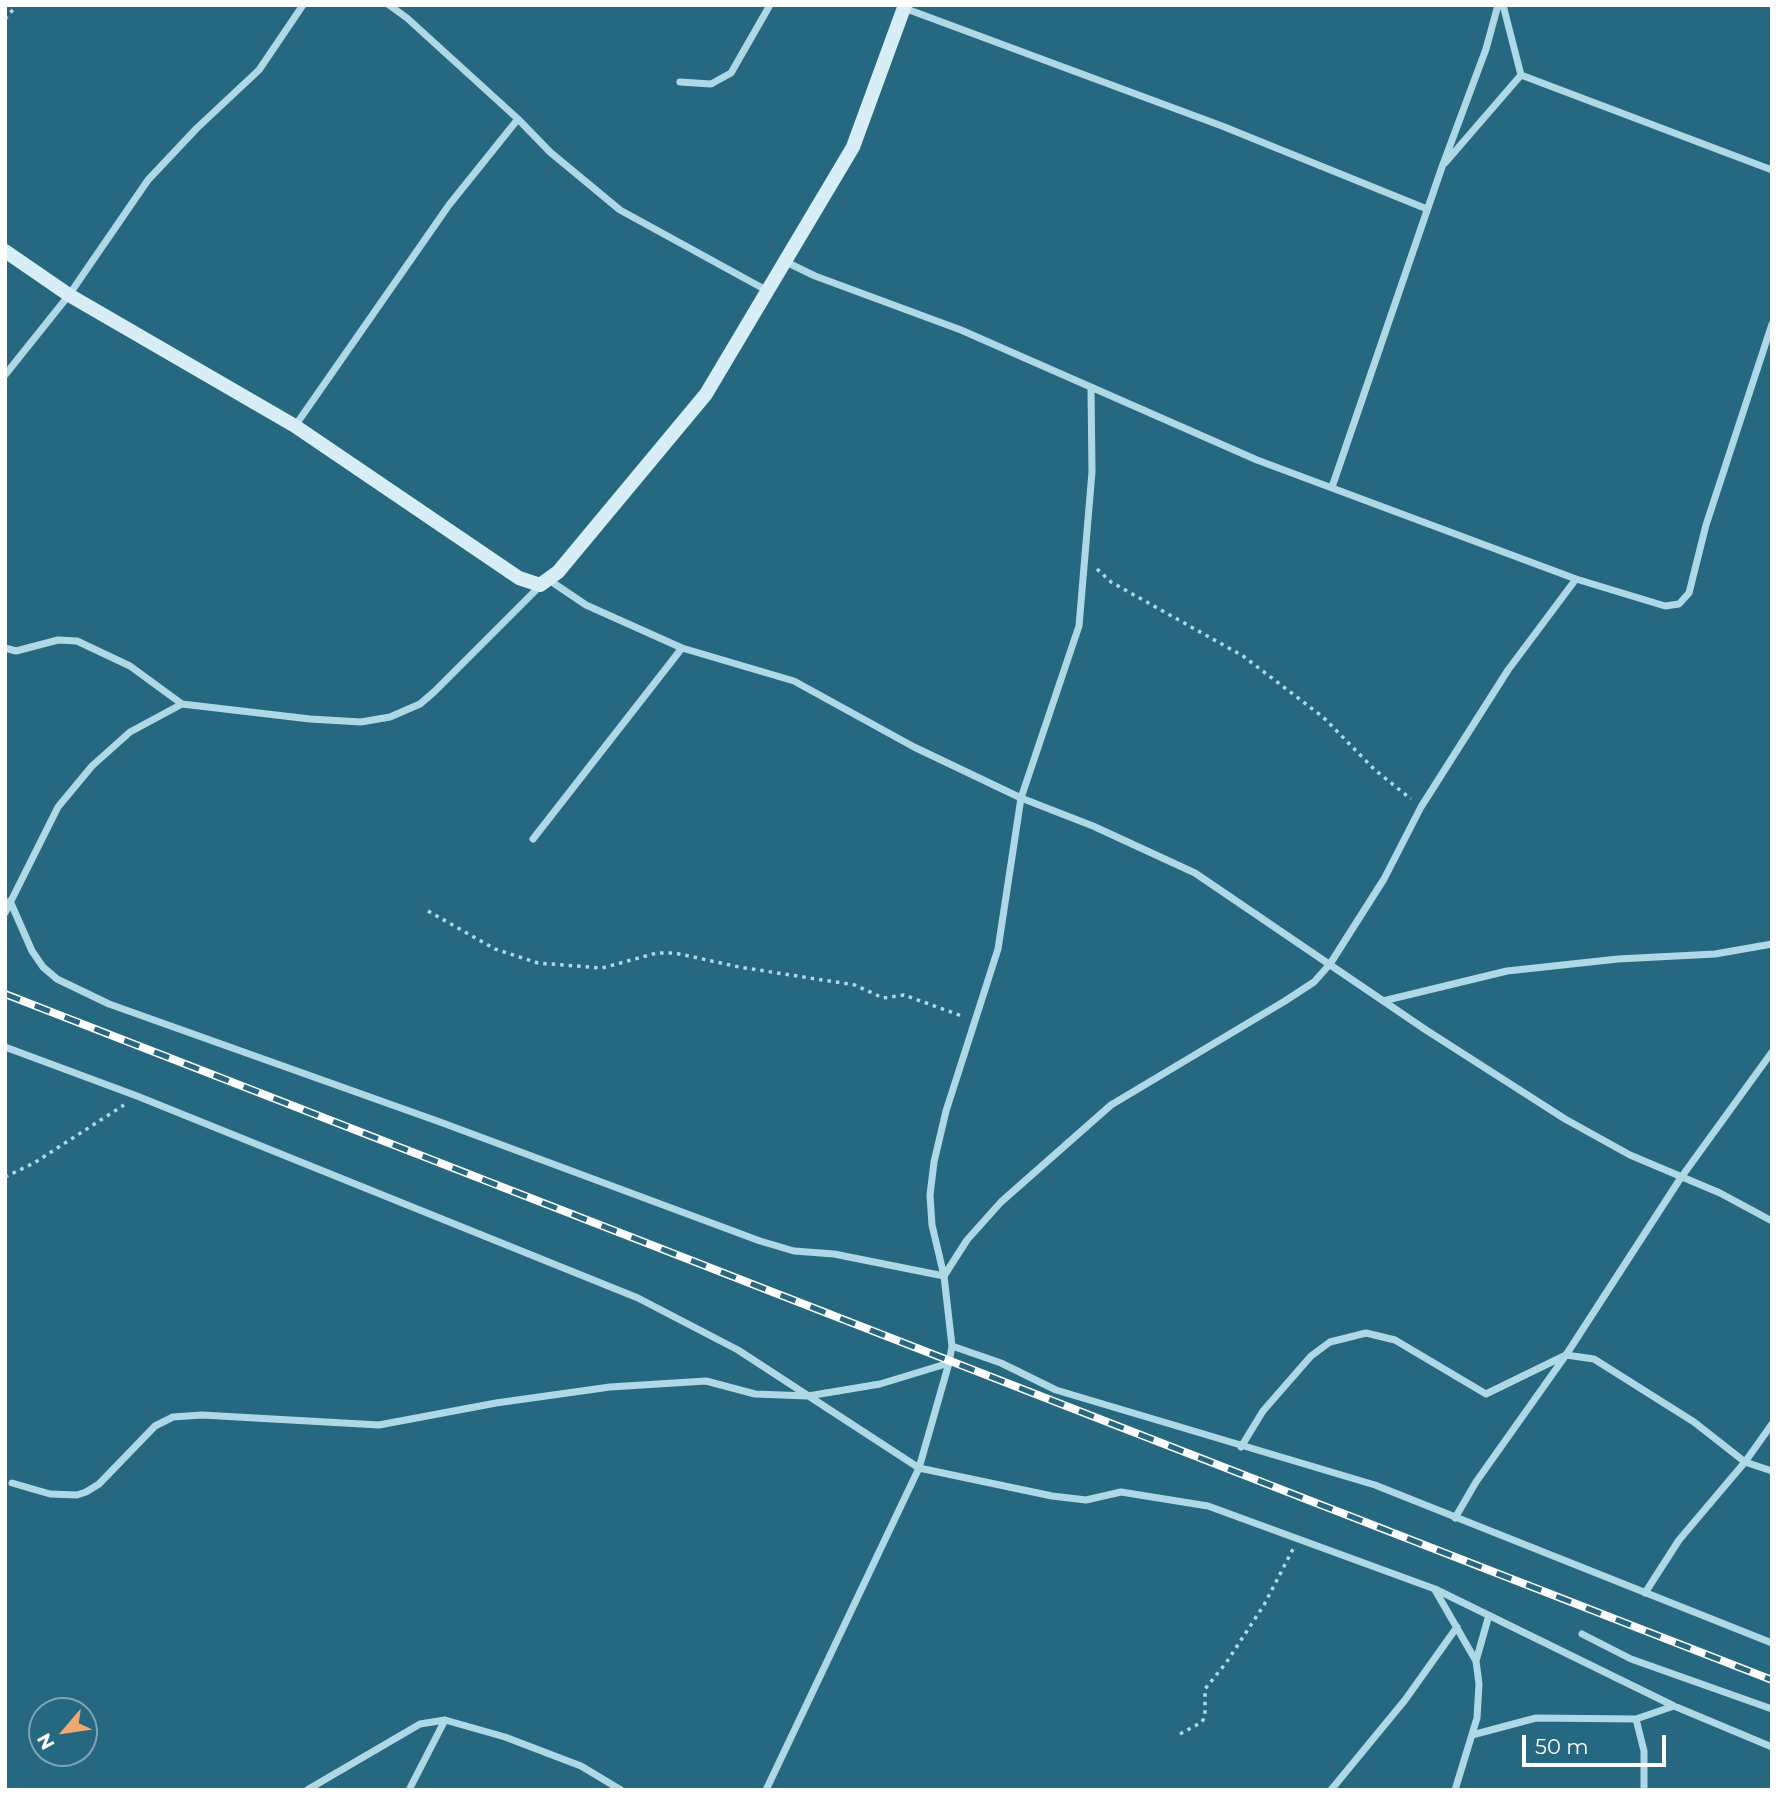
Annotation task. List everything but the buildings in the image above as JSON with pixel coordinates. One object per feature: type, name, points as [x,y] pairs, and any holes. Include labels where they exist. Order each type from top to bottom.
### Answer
[{"type":"street","points":[[5,375],[69,295],[148,180],[258,70],[303,5]]},
{"type":"street","points":[[389,5],[407,18],[518,119],[550,152],[620,210],[766,289]]},
{"type":"street","points":[[680,82],[711,84],[731,73],[770,5]]},
{"type":"street","points":[[1500,5],[1521,75]]},
{"type":"street","points":[[1332,487],[1500,5]]},
{"type":"street","points":[[5,648],[16,651],[58,640],[77,641],[130,666],[182,704],[310,719],[361,722],[390,716],[420,704],[545,583],[644,471],[706,394],[766,289],[853,147],[905,7],[1222,127],[1427,209]]},
{"type":"street","points":[[1442,167],[1521,75]]},
{"type":"street","points":[[1521,75],[1772,170]]},
{"type":"street","points":[[295,426],[449,205],[518,119]]},
{"type":"street","points":[[5,251],[69,295],[295,426],[519,578],[545,583],[586,605],[682,648],[794,681],[914,747],[1021,798],[1093,826],[1195,873],[1383,1001],[1565,1119],[1680,1179],[1720,1194],[1772,1221]]},
{"type":"street","points":[[784,261],[815,276],[961,330],[1257,460],[1576,579],[1665,606],[1679,604],[1689,593],[1706,525],[1772,324]]},
{"type":"street","points":[[766,1790],[919,1468],[949,1363],[952,1346],[944,1276],[932,1225],[930,1195],[934,1162],[974,1021],[998,949],[1021,798],[1079,626],[1092,472],[1091,388]]},
{"type":"street","points":[[944,1276],[967,1240],[1001,1202],[1111,1105],[1285,1001],[1314,982],[1331,964],[1384,879],[1421,807],[1508,670],[1576,579]]},
{"type":"street","points":[[533,839],[682,648]]},
{"type":"street","points":[[5,913],[58,807],[92,766],[130,732],[182,704]]},
{"type":"street","points":[[10,901],[32,951],[43,967],[57,979],[109,1004],[440,1122],[760,1241],[794,1251],[834,1254],[944,1276]]},
{"type":"street","points":[[1383,1001],[1507,971],[1618,959],[1714,954],[1772,944]]},
{"type":"street","points":[[5,1047],[137,1096],[638,1298],[738,1350],[919,1468],[1074,1499],[1086,1500],[1121,1492],[1155,1495],[1208,1506],[1435,1589],[1674,1706],[1772,1747]]},
{"type":"street","points":[[1455,1518],[1476,1482],[1566,1355],[1680,1179],[1772,1052]]},
{"type":"street","points":[[1241,1447],[1263,1411],[1311,1356],[1330,1342],[1366,1333],[1395,1339],[1486,1394],[1566,1355],[1594,1359],[1695,1422],[1745,1462],[1772,1471]]},
{"type":"street","points":[[952,1346],[1001,1363],[1056,1390],[1376,1485],[1772,1643]]},
{"type":"street","points":[[12,1483],[50,1494],[86,1492],[99,1483],[155,1426],[173,1417],[202,1415],[379,1425],[610,1387],[705,1381],[755,1394],[808,1396],[880,1384],[949,1363]]},
{"type":"street","points":[[1645,1593],[1679,1540],[1745,1462],[1772,1424]]},
{"type":"street","points":[[1435,1589],[1476,1661],[1479,1684],[1472,1735],[1455,1790]]},
{"type":"street","points":[[1476,1661],[1489,1615]]},
{"type":"street","points":[[1331,1790],[1405,1700],[1457,1627]]},
{"type":"street","points":[[1582,1634],[1631,1658],[1772,1709]]},
{"type":"street","points":[[1472,1735],[1536,1718],[1636,1719],[1674,1706]]},
{"type":"street","points":[[1636,1719],[1644,1751],[1644,1790]]},
{"type":"street","points":[[409,1790],[446,1720]]},
{"type":"street","points":[[307,1790],[420,1724],[446,1720],[483,1730],[581,1766],[621,1790]]},
{"type":"path","points":[[5,19],[17,5]]},
{"type":"path","points":[[1085,558],[1111,582],[1243,656],[1323,717],[1376,770],[1421,807]]},
{"type":"path","points":[[428,911],[495,949],[538,963],[601,968],[657,953],[692,955],[730,965],[855,985],[884,998],[904,995],[974,1021]]},
{"type":"path","points":[[5,1177],[34,1163],[137,1096]]},
{"type":"path","points":[[1180,1734],[1202,1722],[1205,1716],[1205,1689],[1226,1663],[1264,1605],[1291,1556],[1296,1537]]},
{"type":"railway","points":[[5,994],[1772,1680]]}]
